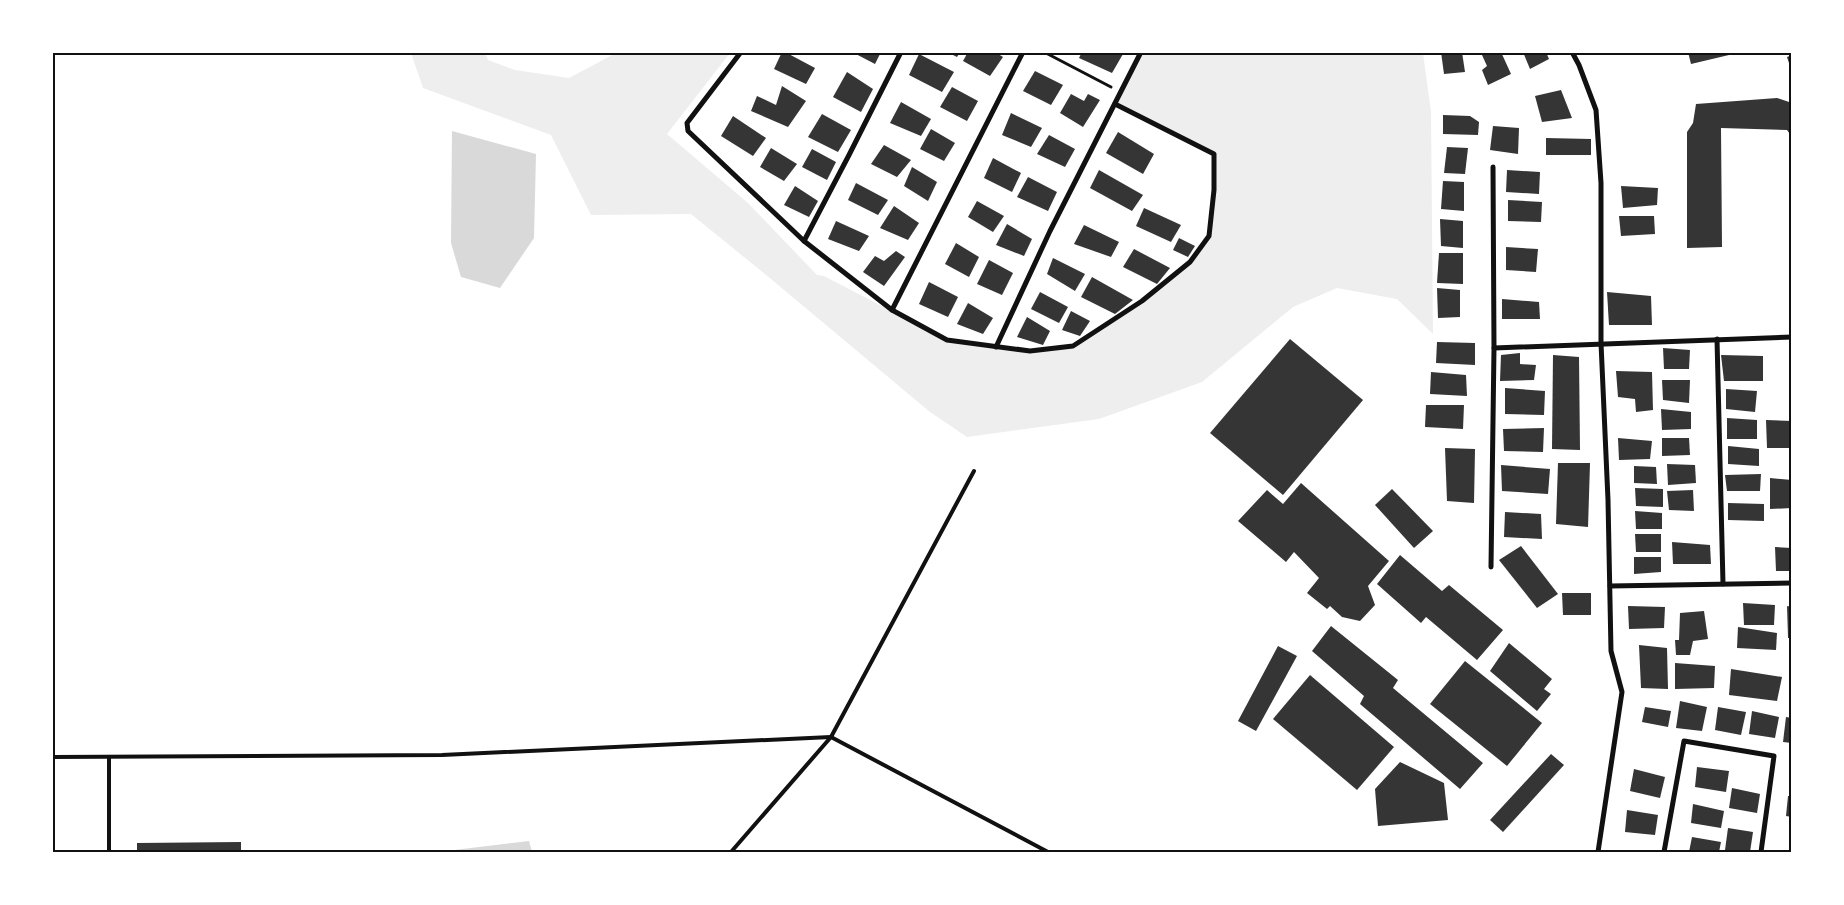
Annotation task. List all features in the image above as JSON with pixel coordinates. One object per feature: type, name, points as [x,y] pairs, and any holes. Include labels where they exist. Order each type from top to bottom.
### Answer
[{"type":"street","points":[[742,52],[686,123],[688,131],[804,241],[892,310],[947,340],[996,347],[1030,351],[1073,346],[1149,295],[1190,262],[1209,236],[1214,190],[1214,154],[1115,104]]},
{"type":"street","points":[[804,241],[901,52]]},
{"type":"street","points":[[892,310],[1023,52]]},
{"type":"street","points":[[996,347],[1050,231],[1141,52]]},
{"type":"street","points":[[1572,52],[1596,110],[1601,183],[1601,343],[1611,652],[1622,692],[1598,852]]},
{"type":"street","points":[[1491,568],[1494,348],[1492,167]]},
{"type":"street","points":[[1494,348],[1792,337]]},
{"type":"street","points":[[1717,339],[1723,584]]},
{"type":"street","points":[[1610,586],[1792,582]]},
{"type":"street","points":[[1664,852],[1684,741],[1774,756],[1761,852]]},
{"type":"lane","points":[[731,852],[831,736],[974,471]]},
{"type":"lane","points":[[52,758],[442,755],[831,736],[1048,852]]},
{"type":"lane","points":[[109,757],[109,852]]},
{"type":"path","points":[[1044,52],[1121,92]]},
{"type":"shaded area","points":[[411,53],[485,53],[488,60],[515,70],[569,78],[616,53],[730,53],[667,134],[748,203],[817,275],[824,276],[947,340],[1030,351],[1073,346],[1142,301],[1190,262],[1209,236],[1214,154],[1115,104],[1141,53],[1423,53],[1431,112],[1433,334],[1397,299],[1337,288],[1293,307],[1202,382],[1099,419],[967,437],[930,412],[691,214],[591,215],[551,135],[423,88]]},
{"type":"shaded area","points":[[452,131],[536,154],[534,238],[500,288],[461,277],[451,243]]},
{"type":"shaded area","points":[[529,841],[532,852],[438,852]]},
{"type":"building","points":[[782,52],[815,68],[806,84],[774,69]]},
{"type":"building","points":[[852,52],[881,52],[875,64]]},
{"type":"building","points":[[947,52],[960,52],[957,57]]},
{"type":"building","points":[[968,52],[995,52],[1003,57],[990,76],[963,61]]},
{"type":"building","points":[[1082,52],[1119,52],[1123,54],[1112,73],[1079,58]]},
{"type":"building","points":[[1441,52],[1462,52],[1465,72],[1444,74]]},
{"type":"building","points":[[1485,52],[1501,52],[1511,74],[1488,85],[1482,70],[1487,66],[1482,55]]},
{"type":"building","points":[[1523,52],[1546,52],[1549,59],[1530,69]]},
{"type":"building","points":[[1688,52],[1729,52],[1729,55],[1691,64]]},
{"type":"building","points":[[919,54],[954,72],[942,92],[909,75]]},
{"type":"building","points":[[1792,55],[1792,69],[1791,69],[1787,57]]},
{"type":"building","points":[[1035,71],[1063,85],[1051,105],[1023,91]]},
{"type":"building","points":[[847,72],[873,89],[861,112],[833,97]]},
{"type":"building","points":[[782,86],[806,101],[788,127],[751,111],[757,96],[776,105]]},
{"type":"building","points":[[952,87],[978,101],[967,121],[940,107]]},
{"type":"building","points":[[1561,90],[1572,118],[1542,122],[1535,96]]},
{"type":"building","points":[[1071,94],[1084,101],[1088,94],[1100,100],[1083,127],[1060,113]]},
{"type":"building","points":[[1777,98],[1792,103],[1792,137],[1787,130],[1721,128],[1722,247],[1687,248],[1687,132],[1693,123],[1696,104]]},
{"type":"building","points":[[901,102],[931,119],[921,136],[890,123]]},
{"type":"building","points":[[1011,113],[1042,128],[1031,147],[1002,135]]},
{"type":"building","points":[[822,114],[851,130],[838,152],[808,137]]},
{"type":"building","points":[[1443,115],[1470,116],[1479,122],[1478,135],[1443,134]]},
{"type":"building","points":[[733,116],[766,138],[753,156],[721,136]]},
{"type":"building","points":[[1493,126],[1519,128],[1518,154],[1490,150]]},
{"type":"building","points":[[931,129],[955,143],[944,161],[920,149]]},
{"type":"building","points":[[1118,132],[1154,154],[1143,174],[1106,153]]},
{"type":"building","points":[[1049,135],[1075,149],[1065,167],[1037,154]]},
{"type":"building","points":[[1546,138],[1591,139],[1591,155],[1546,155]]},
{"type":"building","points":[[884,145],[911,160],[897,177],[871,164]]},
{"type":"building","points":[[1447,147],[1468,148],[1465,174],[1444,173]]},
{"type":"building","points":[[771,148],[797,164],[784,181],[760,167]]},
{"type":"building","points":[[812,149],[836,162],[827,180],[802,167]]},
{"type":"building","points":[[993,158],[1021,173],[1012,192],[984,178]]},
{"type":"building","points":[[912,167],[937,182],[928,201],[904,186]]},
{"type":"building","points":[[1099,170],[1143,195],[1132,211],[1090,188]]},
{"type":"building","points":[[1507,170],[1540,172],[1539,194],[1506,192]]},
{"type":"building","points":[[1028,177],[1057,192],[1048,211],[1017,197]]},
{"type":"building","points":[[1443,181],[1464,182],[1464,211],[1441,209]]},
{"type":"building","points":[[856,183],[888,200],[878,215],[848,200]]},
{"type":"building","points":[[795,186],[818,201],[809,217],[784,205]]},
{"type":"building","points":[[1621,186],[1658,188],[1657,205],[1623,208]]},
{"type":"building","points":[[1508,200],[1542,202],[1541,222],[1508,221]]},
{"type":"building","points":[[977,201],[1004,216],[993,232],[968,217]]},
{"type":"building","points":[[894,206],[919,223],[908,240],[880,228]]},
{"type":"building","points":[[1144,208],[1181,225],[1171,242],[1136,226]]},
{"type":"building","points":[[1619,216],[1654,216],[1655,234],[1621,236]]},
{"type":"building","points":[[1440,219],[1463,221],[1463,248],[1441,246]]},
{"type":"building","points":[[836,221],[869,236],[859,251],[828,239]]},
{"type":"building","points":[[1007,224],[1032,239],[1024,256],[996,245]]},
{"type":"building","points":[[1084,225],[1119,242],[1111,257],[1074,244]]},
{"type":"building","points":[[1179,238],[1195,246],[1188,257],[1173,250]]},
{"type":"building","points":[[956,243],[979,257],[969,277],[945,264]]},
{"type":"building","points":[[1506,247],[1538,249],[1536,272],[1506,270]]},
{"type":"building","points":[[1134,249],[1170,268],[1157,284],[1123,267]]},
{"type":"building","points":[[896,251],[905,257],[884,286],[863,272],[875,256],[884,261]]},
{"type":"building","points":[[1439,253],[1463,253],[1463,284],[1437,283]]},
{"type":"building","points":[[1053,258],[1085,274],[1075,291],[1047,274]]},
{"type":"building","points":[[989,260],[1013,273],[1002,295],[977,284]]},
{"type":"building","points":[[1092,277],[1133,300],[1115,314],[1081,297]]},
{"type":"building","points":[[929,282],[958,297],[948,317],[919,304]]},
{"type":"building","points":[[1437,288],[1460,290],[1460,317],[1438,318]]},
{"type":"building","points":[[1040,292],[1068,307],[1059,323],[1031,309]]},
{"type":"building","points":[[1607,292],[1651,296],[1652,325],[1609,325]]},
{"type":"building","points":[[1502,299],[1539,302],[1540,319],[1502,319]]},
{"type":"building","points":[[968,303],[993,318],[983,334],[957,324]]},
{"type":"building","points":[[1071,311],[1090,321],[1080,336],[1062,330]]},
{"type":"building","points":[[1027,317],[1050,331],[1043,345],[1017,337]]},
{"type":"building","points":[[1290,339],[1363,400],[1283,495],[1210,433]]},
{"type":"building","points":[[1437,342],[1475,343],[1475,365],[1436,363]]},
{"type":"building","points":[[1663,348],[1690,350],[1689,369],[1664,369]]},
{"type":"building","points":[[1520,353],[1520,364],[1536,365],[1534,380],[1500,381],[1501,355]]},
{"type":"building","points":[[1553,355],[1579,357],[1580,450],[1552,449]]},
{"type":"building","points":[[1721,355],[1763,356],[1763,381],[1724,381]]},
{"type":"building","points":[[1616,371],[1652,372],[1653,410],[1636,412],[1635,399],[1618,397]]},
{"type":"building","points":[[1431,372],[1466,375],[1467,396],[1430,394]]},
{"type":"building","points":[[1662,380],[1690,380],[1689,403],[1663,400]]},
{"type":"building","points":[[1505,388],[1545,391],[1544,415],[1505,414]]},
{"type":"building","points":[[1726,389],[1757,391],[1755,412],[1726,409]]},
{"type":"building","points":[[1426,405],[1464,405],[1463,429],[1425,427]]},
{"type":"building","points":[[1661,409],[1691,412],[1691,429],[1662,430]]},
{"type":"building","points":[[1727,418],[1757,420],[1757,439],[1727,439]]},
{"type":"building","points":[[1766,420],[1792,421],[1792,448],[1767,448]]},
{"type":"building","points":[[1544,428],[1543,452],[1504,451],[1503,429]]},
{"type":"building","points":[[1618,438],[1652,441],[1650,459],[1619,460]]},
{"type":"building","points":[[1662,438],[1689,438],[1690,455],[1662,456]]},
{"type":"building","points":[[1728,446],[1759,449],[1759,466],[1728,464]]},
{"type":"building","points":[[1445,448],[1475,449],[1474,503],[1447,501]]},
{"type":"building","points":[[1558,463],[1590,463],[1588,527],[1556,524]]},
{"type":"building","points":[[1667,464],[1695,465],[1696,483],[1668,485]]},
{"type":"building","points":[[1501,465],[1550,469],[1548,494],[1502,491]]},
{"type":"building","points":[[1634,466],[1656,467],[1657,484],[1634,483]]},
{"type":"building","points":[[1761,474],[1760,491],[1727,491],[1725,475]]},
{"type":"building","points":[[1770,478],[1792,480],[1792,508],[1770,509]]},
{"type":"building","points":[[1301,483],[1389,561],[1368,586],[1375,605],[1360,621],[1342,617],[1330,606],[1327,609],[1307,593],[1319,578],[1294,552],[1286,562],[1238,521],[1267,490],[1283,504]]},
{"type":"building","points":[[1635,488],[1663,489],[1663,507],[1636,506]]},
{"type":"building","points":[[1392,489],[1433,531],[1414,548],[1375,505]]},
{"type":"building","points":[[1693,490],[1694,511],[1669,510],[1667,491]]},
{"type":"building","points":[[1728,503],[1764,504],[1764,521],[1728,520]]},
{"type":"building","points":[[1635,511],[1662,513],[1662,529],[1636,529]]},
{"type":"building","points":[[1505,512],[1541,514],[1542,539],[1504,537]]},
{"type":"building","points":[[1635,534],[1661,534],[1661,552],[1636,552]]},
{"type":"building","points":[[1672,542],[1710,545],[1711,564],[1673,564]]},
{"type":"building","points":[[1521,546],[1558,594],[1537,608],[1499,560]]},
{"type":"building","points":[[1775,547],[1792,548],[1792,571],[1776,571]]},
{"type":"building","points":[[1400,555],[1442,591],[1449,585],[1503,630],[1477,660],[1426,617],[1421,623],[1377,584]]},
{"type":"building","points":[[1634,557],[1661,557],[1661,572],[1634,574]]},
{"type":"building","points":[[1562,593],[1591,593],[1591,615],[1563,615]]},
{"type":"building","points":[[1743,603],[1775,605],[1774,625],[1744,625]]},
{"type":"building","points":[[1628,606],[1665,607],[1664,628],[1629,629]]},
{"type":"building","points":[[1787,606],[1792,607],[1792,638],[1788,638]]},
{"type":"building","points":[[1704,611],[1708,639],[1693,641],[1690,655],[1676,655],[1675,640],[1679,640],[1680,613]]},
{"type":"building","points":[[1331,626],[1398,680],[1393,688],[1483,763],[1460,789],[1360,704],[1364,696],[1312,651]]},
{"type":"building","points":[[1738,627],[1777,633],[1776,650],[1737,648]]},
{"type":"building","points":[[1509,643],[1552,679],[1544,689],[1551,694],[1537,711],[1490,671]]},
{"type":"building","points":[[1639,645],[1667,648],[1668,689],[1641,688]]},
{"type":"building","points":[[1278,646],[1297,656],[1256,731],[1238,721]]},
{"type":"building","points":[[1465,661],[1542,723],[1507,766],[1430,704]]},
{"type":"building","points":[[1675,663],[1715,666],[1714,688],[1675,689]]},
{"type":"building","points":[[1731,669],[1782,677],[1777,701],[1729,695]]},
{"type":"building","points":[[1310,675],[1394,747],[1357,790],[1273,719]]},
{"type":"building","points":[[1680,701],[1707,707],[1702,731],[1676,728]]},
{"type":"building","points":[[1645,707],[1671,711],[1668,727],[1642,722]]},
{"type":"building","points":[[1718,707],[1746,712],[1741,735],[1715,730]]},
{"type":"building","points":[[1752,711],[1779,717],[1775,738],[1749,734]]},
{"type":"building","points":[[1786,717],[1792,718],[1792,743],[1783,742]]},
{"type":"building","points":[[1551,754],[1564,765],[1503,832],[1490,820]]},
{"type":"building","points":[[1400,762],[1444,783],[1448,820],[1378,826],[1375,789]]},
{"type":"building","points":[[1697,767],[1729,771],[1726,792],[1695,787]]},
{"type":"building","points":[[1634,769],[1665,777],[1660,798],[1630,791]]},
{"type":"building","points":[[1732,788],[1760,794],[1757,813],[1729,808]]},
{"type":"building","points":[[1788,796],[1792,796],[1792,817],[1786,816]]},
{"type":"building","points":[[1693,804],[1724,811],[1721,828],[1691,823]]},
{"type":"building","points":[[1627,810],[1658,815],[1655,835],[1625,832]]},
{"type":"building","points":[[1728,828],[1753,832],[1750,852],[1725,850]]},
{"type":"building","points":[[1692,837],[1721,842],[1719,852],[1689,852]]},
{"type":"building","points":[[241,842],[241,852],[137,852],[137,843]]}]
